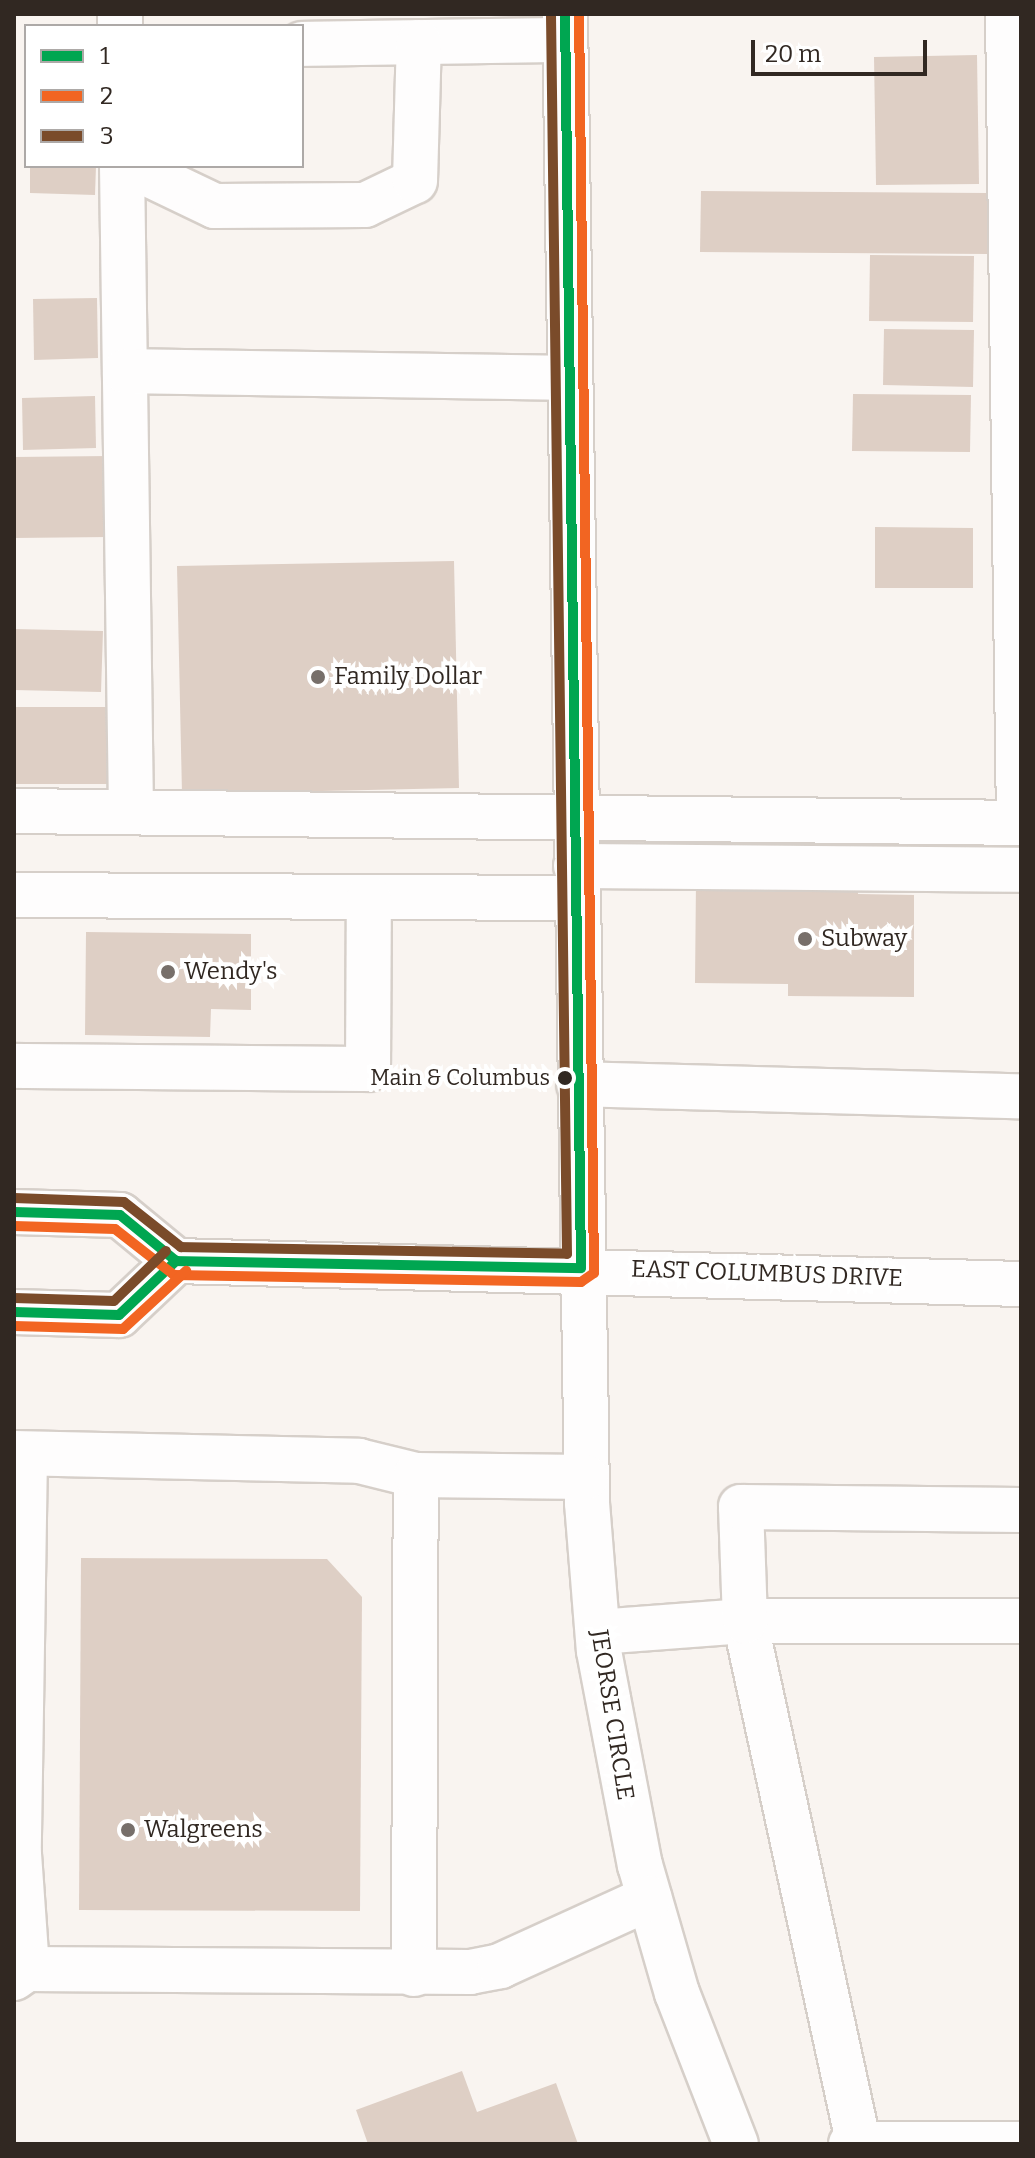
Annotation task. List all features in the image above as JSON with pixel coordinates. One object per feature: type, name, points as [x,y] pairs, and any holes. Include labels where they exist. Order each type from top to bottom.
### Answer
[{"type":"street","points":[[14,811],[1020,823],[1008,14]]},
{"type":"street","points":[[304,44],[419,42],[565,27]]},
{"type":"street","name":"JEORSE CIRCLE","points":[[565,27],[581,1268],[586,1477],[598,1632],[615,1751],[649,1898],[677,1993],[736,2144]]},
{"type":"street","points":[[135,168],[215,206],[365,205],[415,181],[419,42]]},
{"type":"street","points":[[122,168],[131,812]]},
{"type":"street","points":[[125,371],[570,378]]},
{"type":"street","points":[[14,895],[369,898],[576,882],[1021,870]]},
{"type":"street","points":[[14,1066],[368,1069],[369,898]]},
{"type":"street","points":[[579,1084],[1021,1096]]},
{"type":"street","points":[[14,1212],[120,1215],[176,1261],[119,1315],[14,1312]]},
{"type":"street","name":"EAST COLUMBUS DRIVE","points":[[176,1261],[581,1268],[1021,1284]]},
{"type":"street","points":[[586,1477],[416,1475],[359,1461],[19,1454],[20,1973],[414,1974],[500,1966],[649,1898]]},
{"type":"street","points":[[414,1974],[416,1475]]},
{"type":"street","points":[[1021,1510],[741,1507],[745,1621],[855,2143],[1021,2144]]},
{"type":"street","points":[[598,1632],[745,1621],[1021,1621]]},
{"type":"building","points":[[977,55],[979,184],[876,185],[874,57]]},
{"type":"building","points":[[30,168],[96,168],[95,195],[30,193]]},
{"type":"building","points":[[701,191],[987,193],[987,254],[700,252]]},
{"type":"building","points":[[870,255],[974,256],[973,322],[869,321]]},
{"type":"building","points":[[97,298],[98,358],[34,360],[33,299]]},
{"type":"building","points":[[884,329],[974,330],[973,387],[883,385]]},
{"type":"building","points":[[853,394],[971,395],[970,452],[852,451]]},
{"type":"building","points":[[95,396],[96,448],[23,450],[22,398]]},
{"type":"building","points":[[109,456],[109,537],[14,538],[14,457]]},
{"type":"building","points":[[875,527],[973,528],[973,588],[875,588]]},
{"type":"building","name":"Family Dollar","points":[[454,561],[459,788],[182,794],[177,566]]},
{"type":"building","points":[[14,629],[103,631],[101,692],[14,690]]},
{"type":"building","points":[[14,707],[108,707],[107,784],[14,784]]},
{"type":"building","name":"Subway","points":[[858,872],[858,894],[914,895],[914,997],[788,996],[788,984],[695,983],[696,880]]},
{"type":"building","name":"Wendy's","points":[[86,932],[251,934],[251,1010],[211,1009],[210,1037],[85,1035]]},
{"type":"building","name":"Walgreens","points":[[81,1558],[327,1559],[362,1597],[360,1911],[79,1910]]},
{"type":"building","points":[[462,2071],[477,2112],[556,2083],[578,2144],[368,2144],[356,2110]]},
{"type":"transit line","name":"3","points":[[14,1198],[124,1202],[181,1247],[567,1254],[551,14]]},
{"type":"transit line","name":"1","points":[[14,1212],[120,1215],[176,1261],[581,1268],[565,14]]},
{"type":"transit line","name":"2","points":[[14,1226],[115,1229],[174,1275],[581,1282],[594,1273],[579,14]]},
{"type":"transit line","name":"3","points":[[14,1298],[114,1301],[166,1251]]},
{"type":"transit line","name":"1","points":[[14,1312],[119,1315],[176,1261]]},
{"type":"transit line","name":"2","points":[[14,1326],[123,1329],[186,1271]]},
{"type":"place","name":"Family Dollar","points":[[318,677]]},
{"type":"place","name":"Subway","points":[[805,939]]},
{"type":"place","name":"Wendy's","points":[[168,972]]},
{"type":"place","name":"Main & Columbus","points":[[565,1078]]},
{"type":"place","name":"Walgreens","points":[[128,1830]]}]
